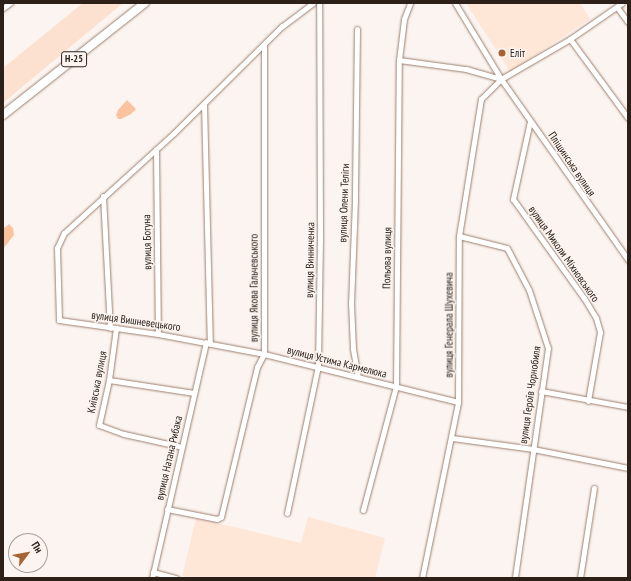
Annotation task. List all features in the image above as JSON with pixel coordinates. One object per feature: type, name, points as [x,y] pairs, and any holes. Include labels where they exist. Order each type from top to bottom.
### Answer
[{"type":"main road","name":"Н-25","points":[[3,115],[144,3]]},
{"type":"street","points":[[3,8],[10,3]]},
{"type":"street","points":[[110,328],[103,196],[204,104],[264,46],[282,26],[313,3]]},
{"type":"street","name":"вулиця Винниченка","points":[[287,513],[318,366],[320,237],[319,3]]},
{"type":"street","name":"Польова вулиця","points":[[363,510],[396,386],[399,60],[404,19],[410,3]]},
{"type":"street","name":"Пліщинська вулиця","points":[[455,3],[501,80],[628,260]]},
{"type":"street","points":[[399,60],[466,69],[501,80],[570,39],[622,3]]},
{"type":"street","points":[[617,7],[628,22]]},
{"type":"street","name":"вулиця Олени Теліги","points":[[357,29],[355,200],[351,302],[353,349],[358,377]]},
{"type":"street","points":[[570,39],[628,118]]},
{"type":"street","name":"вулиця Якова Гальчевського","points":[[167,509],[217,519],[221,517],[257,367],[264,354],[264,46]]},
{"type":"street","name":"вулиця Генерала Шухевича","points":[[422,578],[452,438],[458,402],[459,236],[480,99],[501,80]]},
{"type":"street","name":"вулиця Натана Рибака","points":[[152,578],[194,393],[208,343],[204,104]]},
{"type":"street","name":"вулиця Миколи Міхновського","points":[[530,120],[513,199],[576,285],[596,318],[600,332],[588,401]]},
{"type":"street","name":"вулиця Богуна","points":[[156,149],[158,334]]},
{"type":"street","name":"вулиця Вишневецького","points":[[103,196],[64,233],[57,248],[59,320],[158,334],[208,343]]},
{"type":"street","name":"вулиця Героїв Чорнобиля","points":[[459,236],[507,248],[530,290],[548,348],[532,449],[515,578]]},
{"type":"street","name":"Київська вулиця","points":[[116,328],[109,380],[99,425],[124,434],[182,447]]},
{"type":"street","name":"вулиця Устима Кармелюка","points":[[208,343],[318,366],[458,402]]},
{"type":"street","points":[[109,380],[194,393]]},
{"type":"street","points":[[541,391],[588,401],[628,407]]},
{"type":"street","points":[[452,438],[532,449],[628,468]]},
{"type":"street","points":[[580,578],[594,488]]},
{"type":"street","points":[[153,572],[176,578]]},
{"type":"shaded area","points":[[83,3],[123,3],[3,103],[3,68]]},
{"type":"shaded area","points":[[466,3],[580,3],[590,19],[510,72]]},
{"type":"shaded area","points":[[127,100],[136,109],[131,114],[118,119],[116,115],[118,110]]},
{"type":"shaded area","points":[[9,224],[13,228],[14,235],[3,249],[3,229]]},
{"type":"shaded area","points":[[308,517],[385,538],[375,578],[189,578],[182,576],[196,518],[301,543]]},
{"type":"place","name":"Еліт","points":[[502,53]]}]
